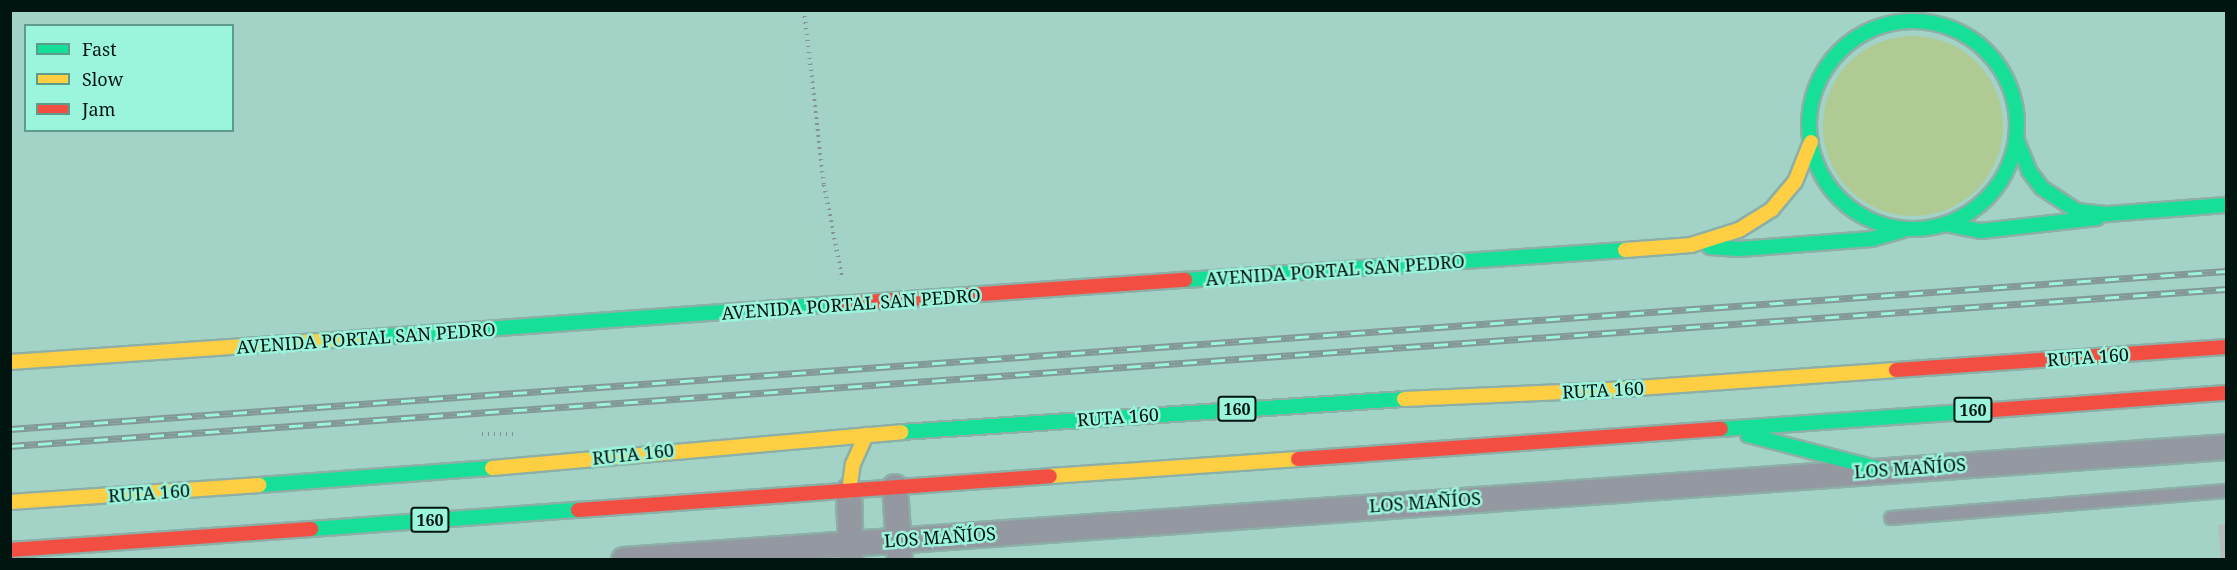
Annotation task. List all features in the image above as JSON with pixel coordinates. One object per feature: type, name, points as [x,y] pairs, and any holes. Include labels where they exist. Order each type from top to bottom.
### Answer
[{"type":"main road","points":[[1939,10],[1949,27]]},
{"type":"main road","points":[[1864,33],[1866,15]]},
{"type":"main road","points":[[2016,138],[2004,175],[1993,191],[1963,216],[1945,224],[1907,229],[1863,216],[1844,203],[1817,165],[1809,121],[1820,79],[1831,60],[1864,33],[1906,20],[1949,27],[1970,37],[2002,71],[2014,104],[2016,138],[2030,171],[2050,196],[2077,211],[2108,214],[2226,205]]},
{"type":"main road","name":"AVENIDA PORTAL SAN PEDRO","points":[[1691,245],[1739,230],[1772,209],[1795,182],[1811,142]]},
{"type":"main road","points":[[1945,224],[1981,231],[2083,222],[2108,214]]},
{"type":"main road","name":"AVENIDA PORTAL SAN PEDRO","points":[[10,362],[1691,245],[1739,249],[1872,239],[1907,229]]},
{"type":"main road","name":"RUTA 160","points":[[10,502],[447,471],[866,435],[1335,402],[1609,390],[2226,346]]},
{"type":"main road","name":"160","points":[[10,550],[849,491],[892,481],[2226,393]]},
{"type":"main road","points":[[1720,428],[1883,470]]},
{"type":"main road","points":[[849,491],[853,464],[866,435],[876,447]]},
{"type":"street","name":"LOS MAÑÍOS","points":[[624,560],[900,550],[1883,470],[2226,447]]},
{"type":"street","points":[[892,481],[900,550]]},
{"type":"street","points":[[849,491],[850,552]]},
{"type":"lane","points":[[1891,518],[2226,491]]},
{"type":"path","points":[[804,10],[824,185],[837,240],[845,304]]},
{"type":"green space","points":[[1913,36],[1947,43],[1963,51],[1977,62],[1988,76],[1996,92],[2003,126],[1996,160],[1988,176],[1977,190],[1963,201],[1947,209],[1913,216],[1879,209],[1863,201],[1849,190],[1838,176],[1830,160],[1823,126],[1830,92],[1838,76],[1849,62],[1863,51],[1879,43]]},
{"type":"building","points":[[2226,524],[2226,560],[2221,560],[2218,525]]},
{"type":"railway","points":[[10,429],[2226,271]]},
{"type":"railway","points":[[10,446],[2226,289]]},
{"type":"traffic: fast","points":[[1913,21],[1933,23],[1962,33],[1993,59],[2009,85],[2015,105],[2017,125],[2015,145],[2005,174],[1979,205],[1953,221],[1933,227],[1913,229],[1893,227],[1864,217],[1833,191],[1817,165],[1811,145],[1809,125],[1811,105],[1821,76],[1847,45],[1873,29],[1893,23],[1913,21]]},
{"type":"traffic: fast","points":[[2016,138],[2029,171],[2042,188],[2077,211],[2108,214],[2226,205]]},
{"type":"traffic: fast","points":[[1945,224],[1981,231],[2097,218]]},
{"type":"traffic: fast","points":[[1710,247],[1739,249],[1872,239],[1903,230]]},
{"type":"traffic: fast","points":[[1185,280],[1625,250]]},
{"type":"traffic: fast","points":[[359,338],[838,304]]},
{"type":"traffic: fast","points":[[901,432],[1404,399]]},
{"type":"traffic: fast","points":[[1721,429],[1993,410]]},
{"type":"traffic: fast","points":[[1748,435],[1883,470]]},
{"type":"traffic: fast","points":[[259,485],[492,468]]},
{"type":"traffic: fast","points":[[311,529],[578,510]]},
{"type":"traffic: slow","points":[[1625,250],[1691,245],[1739,230],[1772,209],[1795,182],[1811,142]]},
{"type":"traffic: slow","points":[[10,362],[359,338]]},
{"type":"traffic: slow","points":[[1404,399],[1609,390],[1896,370]]},
{"type":"traffic: slow","points":[[492,468],[901,432]]},
{"type":"traffic: slow","points":[[849,491],[853,464],[866,435]]},
{"type":"traffic: slow","points":[[1050,476],[1298,459]]},
{"type":"traffic: slow","points":[[10,502],[259,485]]},
{"type":"traffic: jam","points":[[838,304],[1185,280]]},
{"type":"traffic: jam","points":[[1896,370],[2226,347]]},
{"type":"traffic: jam","points":[[1993,410],[2226,393]]},
{"type":"traffic: jam","points":[[1298,459],[1721,429]]},
{"type":"traffic: jam","points":[[578,510],[1050,476]]},
{"type":"traffic: jam","points":[[10,550],[311,529]]}]
